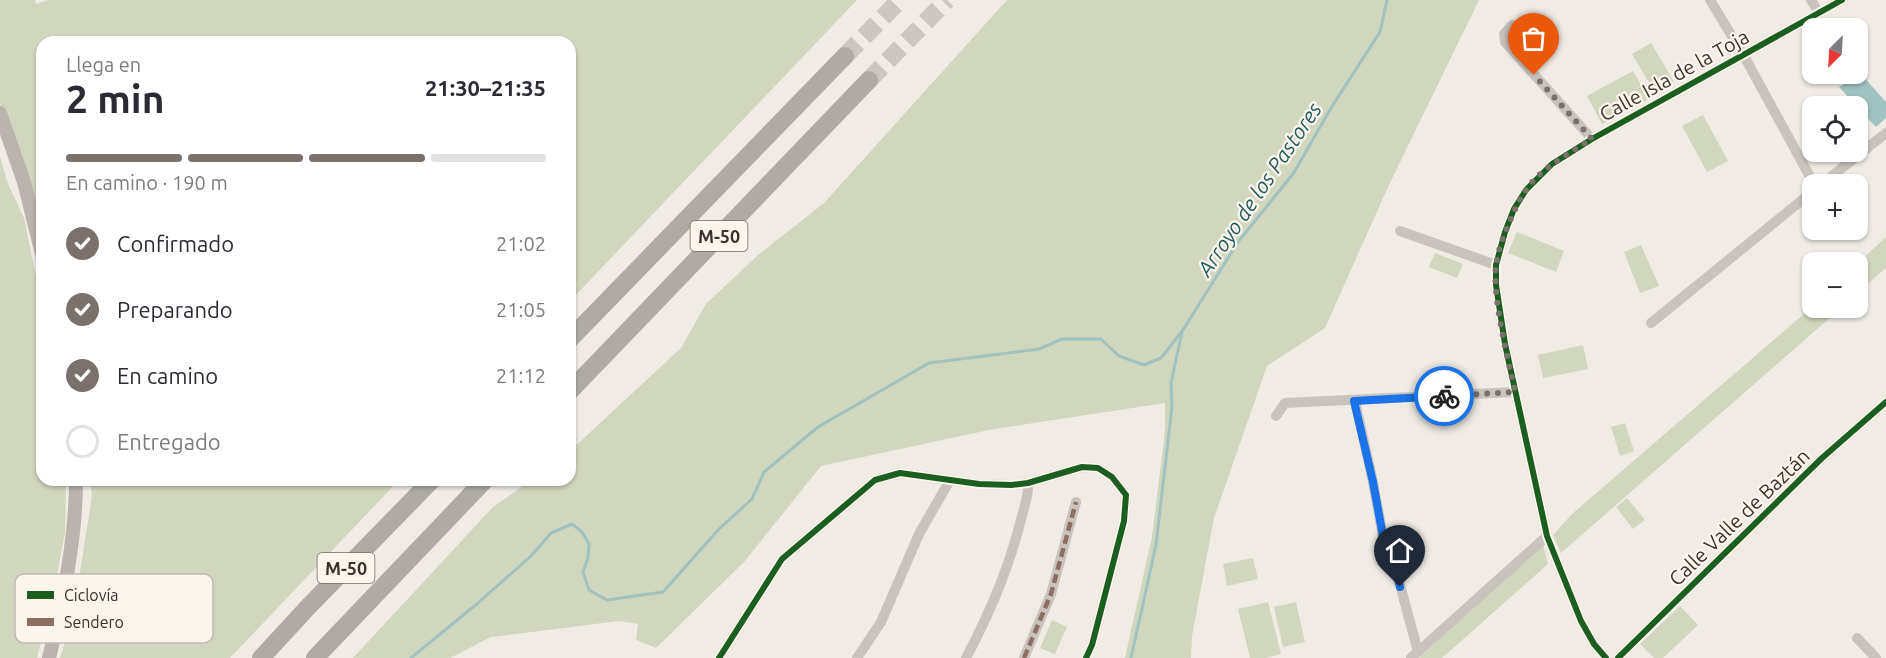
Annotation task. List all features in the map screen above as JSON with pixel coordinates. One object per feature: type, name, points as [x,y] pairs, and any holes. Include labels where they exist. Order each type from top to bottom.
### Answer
[{"type":"highway","name":"M-50","points":[[576,333],[845,56]]},
{"type":"highway","name":"M-50","points":[[576,385],[869,80]]},
{"type":"highway","name":"M-50","points":[[261,658],[426,486]]},
{"type":"highway","name":"M-50","points":[[315,658],[479,486]]},
{"type":"street","points":[[1710,0],[1744,56],[1809,174]]},
{"type":"street","points":[[1811,0],[1819,13]]},
{"type":"street","name":"Calle Isla de la Toja","points":[[1606,658],[1594,644],[1581,621],[1547,536],[1515,392],[1500,311],[1496,265],[1505,232],[1514,209],[1526,190],[1552,164],[1592,139],[1842,0]]},
{"type":"street","points":[[1512,25],[1504,34],[1505,42],[1592,139]]},
{"type":"street","points":[[0,113],[24,182],[36,230]]},
{"type":"street","points":[[1835,174],[1886,133]]},
{"type":"street","points":[[1651,323],[1802,200]]},
{"type":"street","points":[[1401,231],[1496,265]]},
{"type":"street","points":[[1276,416],[1285,403],[1515,392]]},
{"type":"street","points":[[1354,401],[1373,482],[1386,553],[1395,566],[1414,655],[1547,536]]},
{"type":"street","name":"Calle Valle de Baztán","points":[[1618,658],[1822,458],[1886,402]]},
{"type":"street","points":[[719,658],[782,559],[876,480],[900,473],[1011,485],[1028,483],[1082,467],[1098,468],[1112,477],[1126,495],[1124,521],[1092,645],[1086,658]]},
{"type":"street","points":[[857,658],[881,622],[919,534],[950,480]]},
{"type":"street","points":[[966,658],[984,623],[1013,552],[1028,483]]},
{"type":"street","points":[[66,574],[76,511],[76,486]]},
{"type":"street","points":[[1024,658],[1051,594],[1076,502]]},
{"type":"street","points":[[1857,638],[1876,658]]},
{"type":"street","points":[[49,658],[52,643]]},
{"type":"green space","points":[[0,0],[35,0],[36,4],[48,0],[857,0],[576,295],[576,36],[36,36],[36,218],[0,102]]},
{"type":"green space","points":[[1007,0],[1479,0],[1388,187],[1325,328],[1267,366],[1214,518],[1192,636],[1191,658],[1125,658],[1152,537],[1165,431],[1165,403],[989,430],[821,466],[744,562],[656,648],[636,640],[638,624],[619,621],[491,637],[450,658],[353,658],[492,508],[523,486],[576,486],[576,445],[681,348],[706,304],[758,255],[824,203]]},
{"type":"green space","points":[[1651,43],[1674,82],[1655,93],[1632,54]]},
{"type":"green space","points":[[1633,71],[1649,99],[1602,124],[1587,96]]},
{"type":"green space","points":[[1703,115],[1728,161],[1707,172],[1682,126]]},
{"type":"green space","points":[[0,157],[8,184],[24,218],[36,277],[36,486],[66,486],[65,533],[57,574],[15,574],[15,643],[41,643],[37,658],[0,658]]},
{"type":"green space","points":[[1517,232],[1564,251],[1556,272],[1508,253]]},
{"type":"green space","points":[[1886,237],[1886,268],[1868,284],[1868,254]]},
{"type":"green space","points":[[1641,245],[1659,286],[1640,293],[1624,252]]},
{"type":"green space","points":[[1435,253],[1463,264],[1457,278],[1429,267]]},
{"type":"green space","points":[[1802,316],[1802,318],[1830,318],[1561,553],[1553,535],[1572,514]]},
{"type":"green space","points":[[1583,345],[1588,369],[1543,378],[1538,355]]},
{"type":"green space","points":[[1625,423],[1634,451],[1620,456],[1611,427]]},
{"type":"green space","points":[[91,486],[393,486],[230,658],[60,658],[65,643],[213,643],[213,574],[80,574],[92,496]]},
{"type":"green space","points":[[1627,498],[1645,520],[1633,529],[1616,507]]},
{"type":"green space","points":[[1543,545],[1548,564],[1442,658],[1419,658]]},
{"type":"green space","points":[[1253,558],[1258,579],[1227,586],[1223,564]]},
{"type":"green space","points":[[1268,602],[1281,654],[1265,658],[1250,658],[1238,609]]},
{"type":"green space","points":[[1296,602],[1305,642],[1283,647],[1274,607]]},
{"type":"green space","points":[[1680,606],[1698,625],[1663,658],[1654,658],[1640,644]]},
{"type":"green space","points":[[1052,620],[1067,627],[1055,654],[1040,648]]},
{"type":"water","points":[[1868,82],[1886,102],[1886,118],[1876,127],[1868,118],[1868,96],[1847,96],[1839,87],[1844,84],[1868,84]]},
{"type":"waterway","name":"Arroyo de los Pastores","points":[[411,658],[531,556],[551,533],[572,524],[582,532],[589,544],[588,558],[583,572],[589,590],[607,600],[663,592],[719,529],[752,499],[764,472],[818,427],[929,363],[1039,349],[1062,339],[1101,339],[1119,356],[1144,365],[1161,358],[1183,330],[1238,242],[1293,174],[1331,108],[1380,32],[1387,0]]},
{"type":"waterway","name":"Arroyo de los Pastores","points":[[1131,658],[1156,545],[1172,406],[1171,383],[1182,332]]},
{"type":"tunnel","points":[[845,56],[900,0]]},
{"type":"tunnel","points":[[869,80],[947,0]]},
{"type":"marked path","points":[[1024,658],[1051,594],[1076,502]]},
{"type":"cycle path","points":[[1606,658],[1594,644],[1581,621],[1547,536],[1505,344],[1496,285],[1496,265],[1505,232],[1514,209],[1526,190],[1552,164],[1592,139],[1842,0]]},
{"type":"cycle path","points":[[1618,658],[1822,458],[1886,402]]},
{"type":"cycle path","points":[[719,658],[782,559],[875,480],[900,473],[979,484],[1011,485],[1028,483],[1082,467],[1098,468],[1112,477],[1126,495],[1124,521],[1092,645],[1086,658]]},
{"type":"way so far","points":[[1444,396],[1515,392],[1496,285],[1496,265],[1505,232],[1514,209],[1536,178],[1552,164],[1592,139],[1534,75]]},
{"type":"route","points":[[1400,587],[1395,566],[1386,553],[1373,482],[1354,401],[1444,396]]}]
